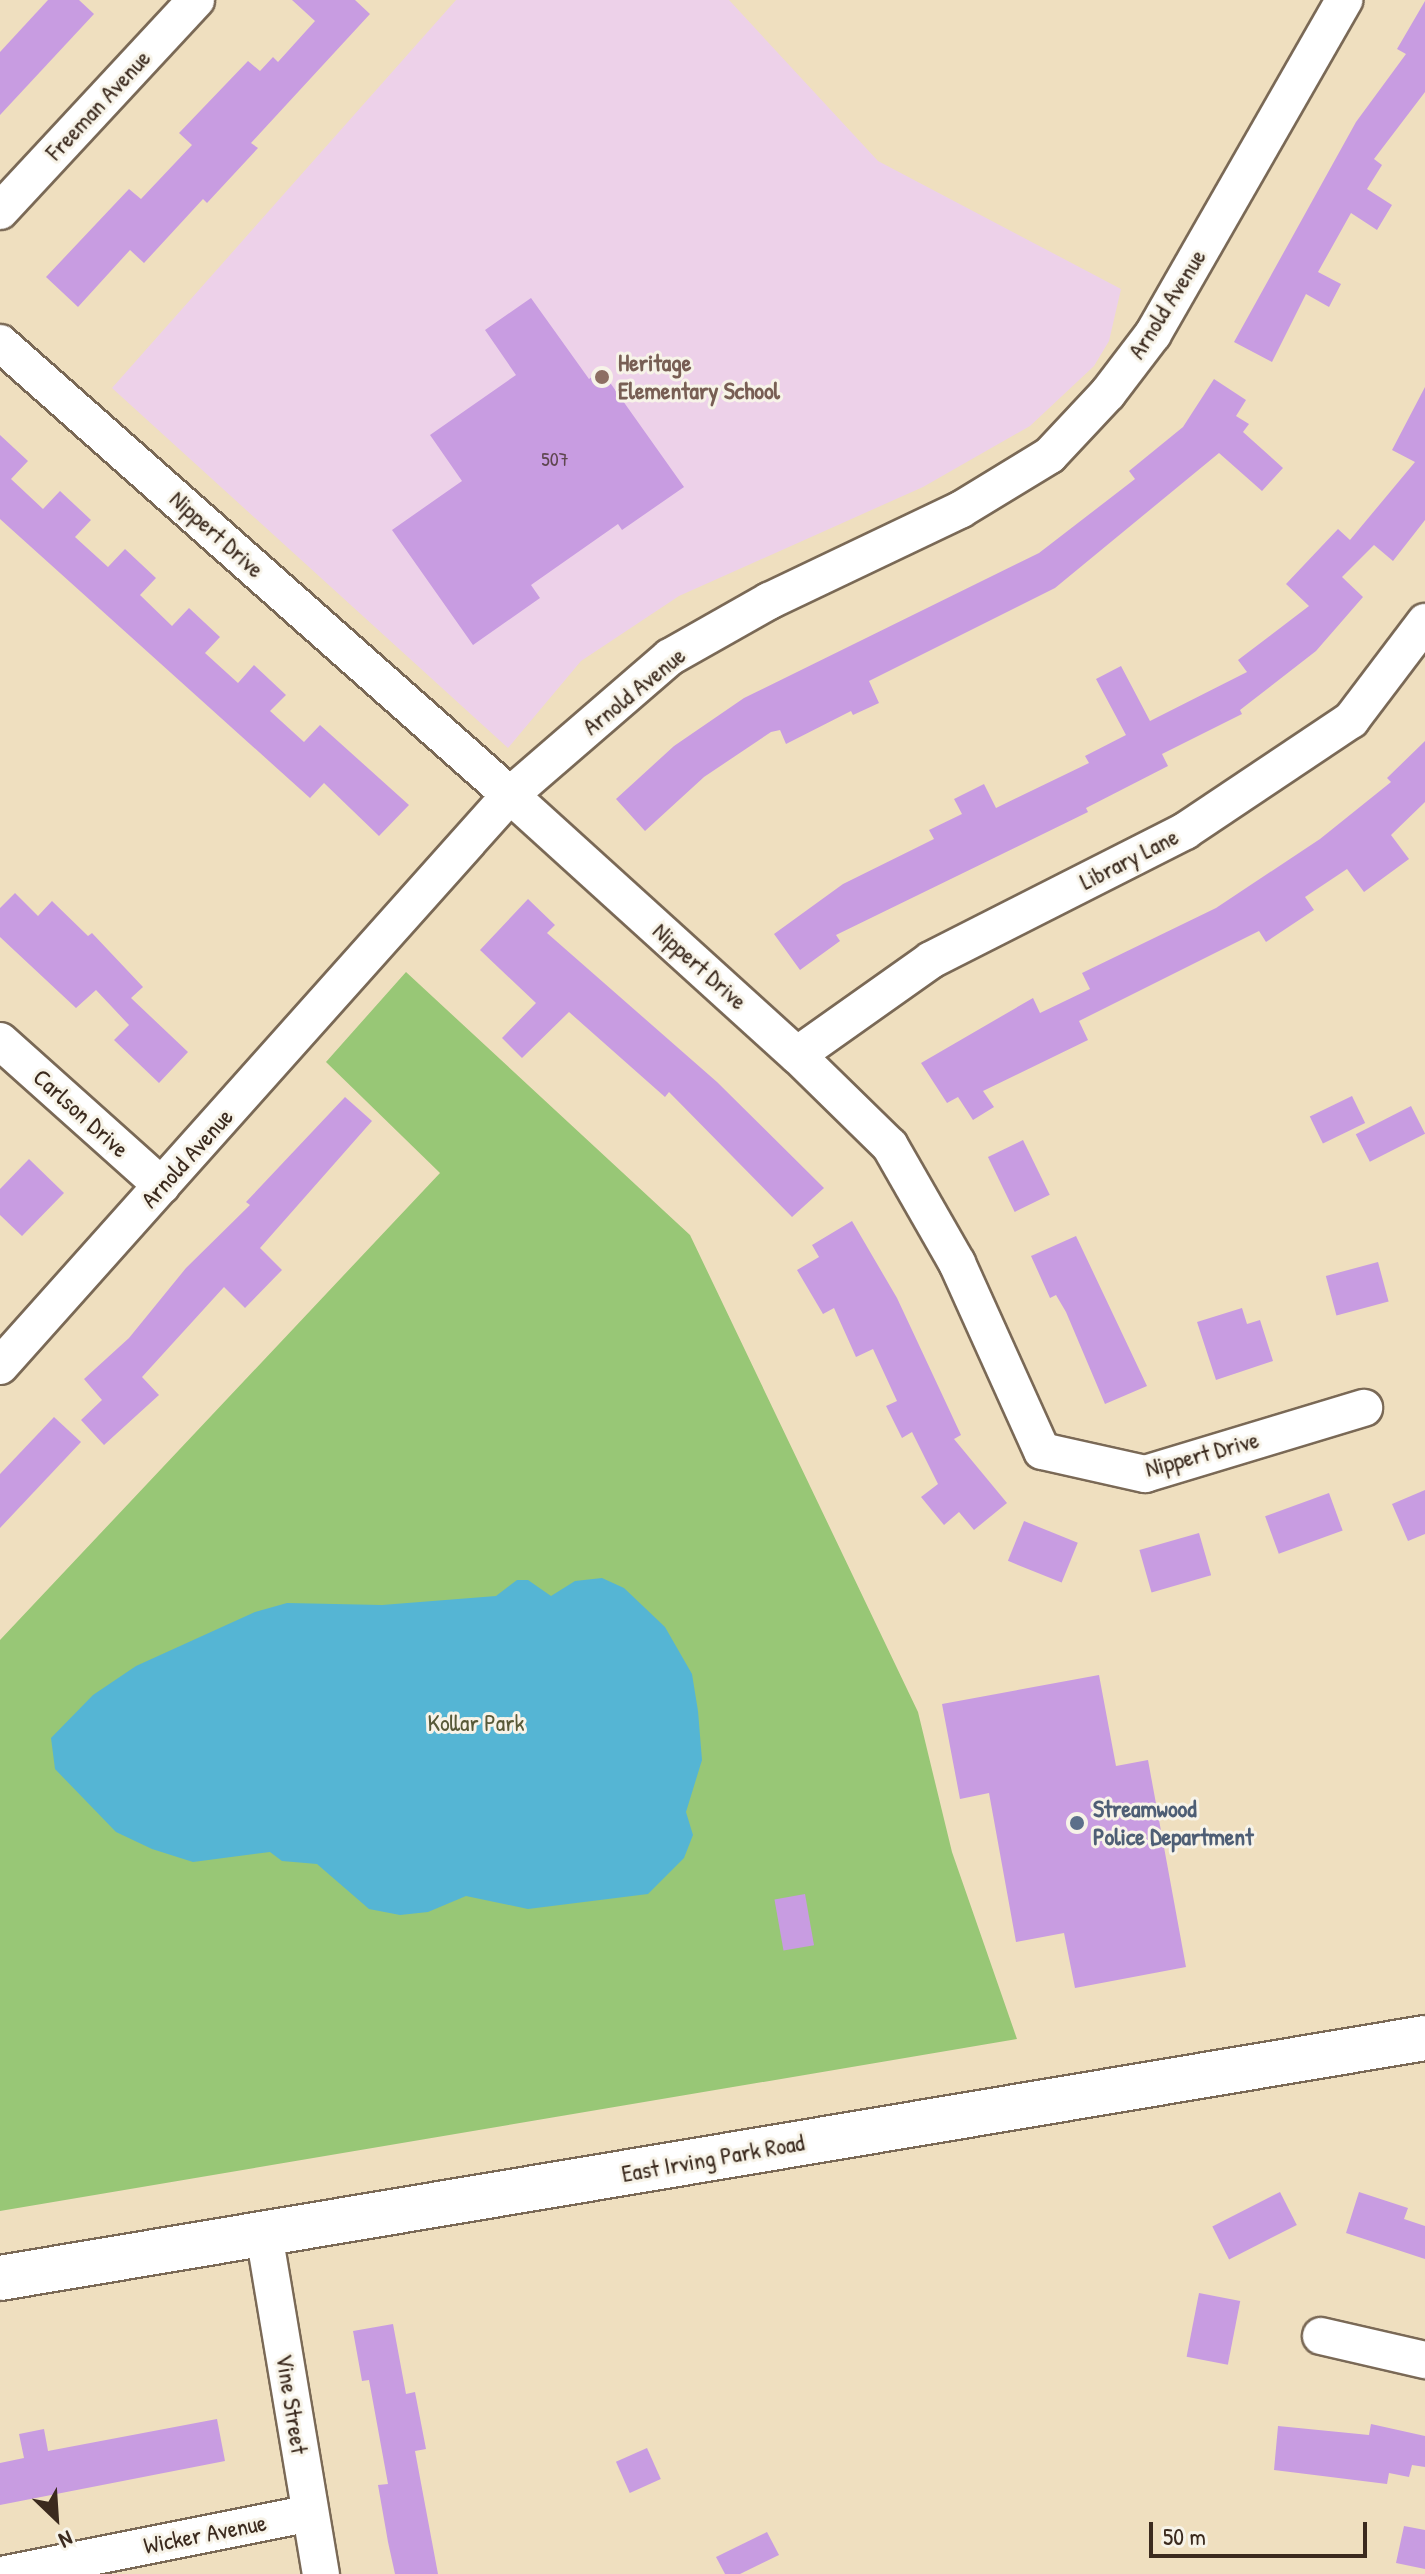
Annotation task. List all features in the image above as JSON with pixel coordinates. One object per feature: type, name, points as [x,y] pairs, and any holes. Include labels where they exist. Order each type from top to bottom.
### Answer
[{"type":"main road","name":"East Irving Park Road","points":[[0,2278],[1425,2038]]},
{"type":"street","name":"Freeman Avenue","points":[[0,211],[196,0]]},
{"type":"street","name":"Arnold Avenue","points":[[0,1366],[510,795],[670,657],[769,601],[960,510],[1050,455],[1108,393],[1153,334],[1344,0]]},
{"type":"street","name":"Nippert Drive","points":[[0,343],[510,795],[797,1055],[890,1146],[957,1263],[1042,1451],[1145,1474],[1364,1408]]},
{"type":"street","name":"Library Lane","points":[[797,1055],[931,960],[1185,831],[1351,720],[1425,622]]},
{"type":"street","name":"Carlson Drive","points":[[0,1041],[162,1186]]},
{"type":"street","name":"Vine Street","points":[[264,2234],[321,2574]]},
{"type":"street","points":[[1321,2336],[1425,2360]]},
{"type":"street","name":"Wicker Avenue","points":[[6,2574],[310,2513]]},
{"type":"shaded area","name":"Heritage Elementary School","points":[[456,0],[729,0],[878,161],[1121,289],[1109,341],[1094,366],[1030,426],[923,487],[679,596],[581,661],[508,748],[112,388]]},
{"type":"green space","name":"Kollar Park","points":[[406,972],[690,1235],[918,1712],[952,1852],[1017,2039],[0,2211],[0,1640],[440,1173],[326,1062]]},
{"type":"water","points":[[602,1578],[624,1588],[665,1627],[692,1674],[698,1711],[702,1760],[686,1812],[693,1835],[684,1858],[648,1894],[528,1909],[466,1896],[428,1912],[400,1915],[369,1909],[317,1864],[282,1861],[270,1852],[193,1862],[152,1849],[116,1832],[55,1769],[51,1738],[93,1695],[136,1666],[255,1612],[287,1603],[382,1605],[496,1596],[517,1580],[528,1580],[551,1596],[575,1581]]},
{"type":"building","points":[[48,0],[79,0],[94,14],[0,115],[0,52]]},
{"type":"building","points":[[292,0],[355,0],[370,14],[251,143],[258,148],[207,203],[203,199],[144,263],[130,250],[78,307],[46,277],[129,189],[141,199],[192,145],[179,133],[248,61],[260,71],[273,57],[278,62],[315,21]]},
{"type":"building","points":[[1425,1],[1425,92],[1374,159],[1382,165],[1367,189],[1392,205],[1377,230],[1351,213],[1318,272],[1341,284],[1329,307],[1306,294],[1272,362],[1234,342],[1356,122],[1406,54],[1397,49]]},
{"type":"building","points":[[531,298],[589,379],[601,370],[684,487],[622,530],[618,524],[531,585],[540,598],[473,645],[392,530],[462,481],[430,435],[516,375],[485,330]]},
{"type":"building","points":[[1214,379],[1246,400],[1236,416],[1249,424],[1243,432],[1283,468],[1262,491],[1219,453],[1055,588],[869,681],[879,703],[853,715],[851,711],[786,744],[780,730],[771,732],[704,777],[645,831],[616,799],[674,746],[744,698],[1039,553],[1135,479],[1129,471],[1183,427]]},
{"type":"building","points":[[1425,387],[1425,520],[1393,561],[1374,545],[1342,577],[1363,597],[1316,651],[1240,710],[1242,714],[1162,754],[1168,766],[1086,808],[1088,812],[836,935],[840,941],[800,970],[774,934],[843,884],[934,839],[929,830],[962,814],[954,799],[984,784],[996,808],[1089,763],[1085,756],[1126,735],[1096,679],[1121,666],[1150,721],[1247,672],[1238,660],[1309,606],[1286,584],[1338,529],[1350,540],[1415,462],[1392,450]]},
{"type":"building","points":[[0,435],[28,461],[11,479],[43,509],[60,491],[91,520],[75,537],[108,567],[125,549],[156,578],[140,595],[172,626],[189,608],[220,637],[205,653],[238,683],[254,665],[286,695],[270,711],[304,742],[320,725],[409,805],[379,836],[324,783],[310,798],[0,519]]},
{"type":"building","points":[[1425,741],[1425,802],[1391,835],[1409,859],[1364,892],[1347,869],[1305,897],[1314,910],[1266,942],[1259,931],[1079,1021],[1088,1040],[983,1091],[994,1107],[973,1120],[958,1097],[947,1103],[921,1063],[1033,998],[1040,1013],[1090,989],[1082,973],[1216,908],[1320,839],[1391,782],[1387,778]]},
{"type":"building","points":[[15,893],[38,916],[52,901],[88,936],[92,933],[143,987],[131,998],[188,1052],[159,1083],[114,1040],[129,1025],[96,990],[76,1008],[0,937],[0,908]]},
{"type":"building","points":[[528,899],[555,925],[547,933],[717,1082],[824,1188],[792,1217],[669,1092],[665,1097],[569,1012],[522,1058],[502,1038],[536,1003],[480,950]]},
{"type":"building","points":[[1352,1096],[1365,1123],[1323,1144],[1310,1117]]},
{"type":"building","points":[[345,1097],[372,1121],[260,1248],[282,1270],[245,1308],[224,1287],[142,1377],[159,1395],[104,1445],[81,1420],[102,1400],[84,1379],[129,1338],[186,1268],[250,1205],[246,1202]]},
{"type":"building","points":[[1411,1106],[1425,1134],[1370,1162],[1356,1134]]},
{"type":"building","points":[[1023,1140],[1050,1195],[1015,1212],[988,1157]]},
{"type":"building","points":[[29,1159],[64,1193],[22,1236],[0,1215],[0,1189]]},
{"type":"building","points":[[852,1221],[897,1298],[961,1435],[954,1439],[1007,1503],[974,1530],[959,1512],[944,1525],[921,1497],[938,1484],[912,1432],[902,1438],[886,1406],[897,1401],[873,1349],[856,1357],[834,1308],[823,1314],[797,1270],[819,1257],[812,1245]]},
{"type":"building","points":[[1076,1236],[1147,1386],[1105,1404],[1066,1312],[1056,1295],[1050,1298],[1031,1256]]},
{"type":"building","points":[[1378,1262],[1389,1302],[1336,1316],[1326,1276]]},
{"type":"building","points":[[1242,1308],[1247,1324],[1260,1320],[1273,1361],[1216,1380],[1197,1322]]},
{"type":"building","points":[[54,1417],[81,1442],[0,1528],[0,1474]]},
{"type":"building","points":[[1425,1490],[1425,1534],[1408,1541],[1392,1504]]},
{"type":"building","points":[[1329,1493],[1343,1531],[1279,1554],[1265,1516]]},
{"type":"building","points":[[1024,1521],[1078,1543],[1062,1583],[1008,1561]]},
{"type":"building","points":[[1199,1533],[1211,1575],[1152,1592],[1139,1550]]},
{"type":"building","name":"Streamwood Police Department","points":[[1099,1675],[1116,1766],[1148,1760],[1186,1967],[1075,1988],[1064,1933],[1016,1942],[989,1793],[960,1799],[942,1704]]},
{"type":"building","points":[[805,1894],[814,1945],[784,1951],[774,1899]]},
{"type":"building","points":[[1280,2192],[1297,2225],[1229,2259],[1212,2227]]},
{"type":"building","points":[[1359,2192],[1408,2208],[1404,2219],[1425,2226],[1425,2259],[1346,2233]]},
{"type":"building","points":[[1199,2293],[1240,2301],[1228,2365],[1187,2357]]},
{"type":"building","points":[[393,2324],[406,2394],[415,2392],[426,2449],[415,2451],[438,2574],[395,2574],[388,2542],[378,2485],[388,2484],[369,2380],[362,2381],[353,2331]]},
{"type":"building","points":[[217,2419],[225,2461],[0,2505],[0,2463],[24,2458],[19,2434],[44,2429],[48,2451]]},
{"type":"building","points":[[1371,2424],[1425,2436],[1425,2467],[1412,2465],[1409,2477],[1389,2473],[1387,2484],[1274,2470],[1278,2426],[1369,2435]]},
{"type":"building","points":[[647,2448],[661,2479],[630,2493],[616,2462]]},
{"type":"building","points":[[1404,2526],[1425,2530],[1425,2569],[1396,2563]]},
{"type":"building","points":[[767,2532],[779,2555],[740,2574],[725,2574],[716,2557]]},
{"type":"place","name":"Heritage Elementary School","points":[[602,377]]},
{"type":"place","name":"Streamwood Police Department","points":[[1077,1823]]}]
